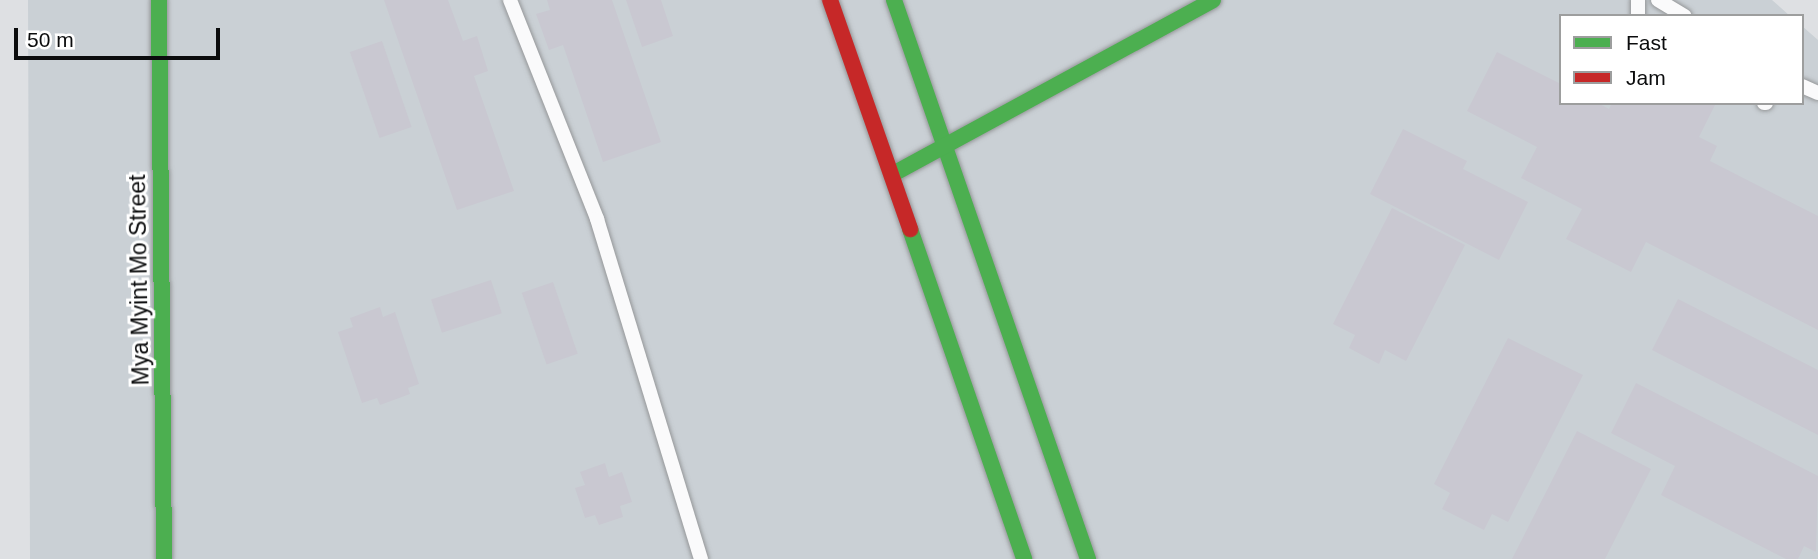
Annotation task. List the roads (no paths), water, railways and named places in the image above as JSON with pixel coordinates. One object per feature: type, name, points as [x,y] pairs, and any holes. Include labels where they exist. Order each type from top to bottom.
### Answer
[{"type":"main road","name":"Mya Myint Mo Street","points":[[159,0],[164,559]]},
{"type":"main road","points":[[830,0],[894,174],[1024,559]]},
{"type":"main road","points":[[894,0],[1088,559]]},
{"type":"main road","points":[[894,174],[944,150],[1193,5],[1213,0]]},
{"type":"lane","points":[[510,0],[597,219],[701,559]]},
{"type":"lane","points":[[1658,0],[1682,14]]}]
